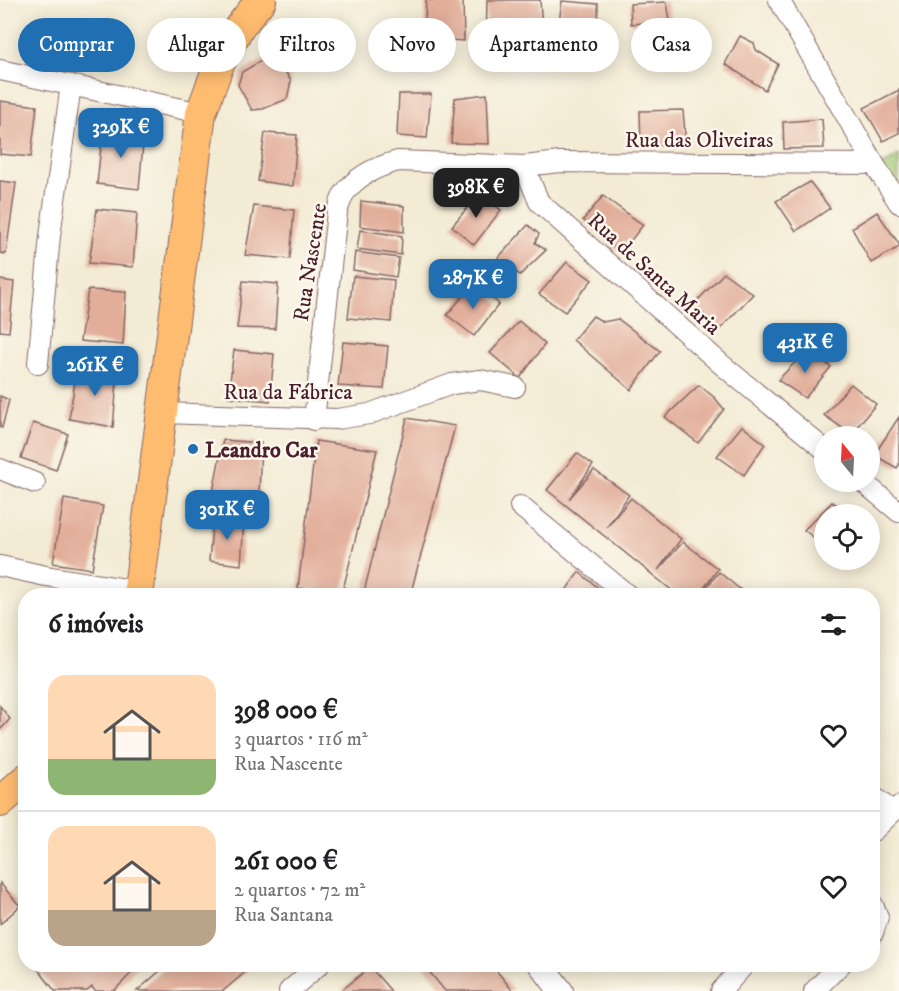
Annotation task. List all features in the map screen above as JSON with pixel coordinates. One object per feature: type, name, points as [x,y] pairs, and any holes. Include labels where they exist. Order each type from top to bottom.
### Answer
[{"type":"main road","points":[[140,588],[201,113],[219,64],[238,29],[261,0]]},
{"type":"main road","points":[[0,802],[18,786]]},
{"type":"street","points":[[779,0],[874,165],[899,203]]},
{"type":"street","points":[[0,70],[201,113]]},
{"type":"street","points":[[38,364],[50,236],[71,84]]},
{"type":"street","name":"Rua Nascente","points":[[314,420],[337,212],[344,193],[380,165],[398,161],[524,166]]},
{"type":"street","name":"Rua das Oliveiras","points":[[524,166],[560,162],[874,165]]},
{"type":"street","name":"Rua de Santa Maria","points":[[524,166],[539,202],[721,364],[814,441]]},
{"type":"street","name":"Rua da Fábrica","points":[[163,413],[314,420],[355,417],[452,384],[480,380],[515,387]]},
{"type":"street","points":[[0,469],[35,483]]},
{"type":"street","points":[[874,492],[899,512]]},
{"type":"street","points":[[520,506],[619,588]]},
{"type":"street","points":[[0,566],[112,588]]},
{"type":"street","points":[[880,800],[896,809],[880,824]]},
{"type":"street","points":[[289,991],[311,972]]},
{"type":"street","points":[[546,972],[561,991]]},
{"type":"street","points":[[721,991],[738,972]]},
{"type":"street","points":[[814,991],[833,972]]},
{"type":"green space","points":[[899,155],[899,201],[880,167]]},
{"type":"building","points":[[426,0],[463,0],[464,41],[456,40],[456,18],[425,18]]},
{"type":"building","points":[[487,0],[540,0],[541,18],[487,18]]},
{"type":"building","points":[[562,1],[598,4],[598,18],[560,18]]},
{"type":"building","points":[[667,2],[670,18],[631,18],[631,24],[630,4]]},
{"type":"building","points":[[740,36],[754,43],[756,50],[778,64],[765,90],[725,64]]},
{"type":"building","points":[[258,62],[258,72],[286,72],[291,81],[287,99],[263,109],[252,110],[238,85],[242,72],[246,72],[246,70]]},
{"type":"building","points":[[899,90],[899,133],[883,141],[864,108]]},
{"type":"building","points":[[399,94],[431,94],[427,138],[397,136]]},
{"type":"building","points":[[487,94],[489,144],[451,143],[455,98]]},
{"type":"building","points":[[0,101],[37,106],[31,157],[0,154]]},
{"type":"building","points":[[683,110],[686,146],[641,145],[640,111]]},
{"type":"building","points":[[822,119],[824,148],[784,149],[783,122]]},
{"type":"building","points":[[103,128],[144,133],[139,189],[97,184]]},
{"type":"building","points":[[265,133],[297,135],[293,186],[258,181]]},
{"type":"building","points":[[0,181],[16,183],[6,254],[0,253]]},
{"type":"building","points":[[810,182],[830,208],[796,231],[776,201]]},
{"type":"building","points":[[479,194],[501,210],[474,245],[452,226]]},
{"type":"building","points":[[603,196],[643,225],[621,253],[583,220]]},
{"type":"building","points":[[361,201],[404,206],[404,232],[360,226]]},
{"type":"building","points":[[254,206],[294,210],[290,259],[245,255]]},
{"type":"building","points":[[97,209],[137,213],[133,267],[89,263]]},
{"type":"building","points":[[877,212],[899,247],[871,263],[852,228]]},
{"type":"building","points":[[528,225],[539,234],[535,243],[546,250],[520,275],[498,258]]},
{"type":"building","points":[[360,230],[402,236],[401,255],[357,249]]},
{"type":"building","points":[[355,252],[399,258],[396,277],[353,270]]},
{"type":"building","points":[[567,262],[592,280],[565,312],[539,294]]},
{"type":"building","points":[[724,273],[753,294],[720,329],[693,305]]},
{"type":"building","points":[[353,276],[394,280],[391,322],[348,318]]},
{"type":"building","points":[[0,280],[14,282],[9,332],[0,331]]},
{"type":"building","points":[[243,281],[278,284],[275,329],[237,328]]},
{"type":"building","points":[[474,283],[499,304],[474,336],[447,315]]},
{"type":"building","points":[[88,290],[126,292],[123,345],[80,341]]},
{"type":"building","points":[[593,316],[603,322],[618,319],[660,351],[631,390],[573,340]]},
{"type":"building","points":[[519,321],[545,344],[520,378],[490,353]]},
{"type":"building","points":[[343,342],[388,346],[384,389],[338,386]]},
{"type":"building","points":[[234,350],[274,354],[270,401],[228,397]]},
{"type":"building","points":[[807,350],[831,367],[805,398],[778,380]]},
{"type":"building","points":[[77,369],[118,371],[113,427],[69,419]]},
{"type":"building","points":[[851,384],[876,404],[858,426],[840,426],[824,415]]},
{"type":"building","points":[[699,385],[724,409],[698,443],[665,417]]},
{"type":"building","points":[[0,396],[9,400],[2,428],[0,427]]},
{"type":"building","points":[[899,417],[899,465],[897,468],[880,458],[880,446]]},
{"type":"building","points":[[407,418],[455,426],[412,588],[365,588]]},
{"type":"building","points":[[33,423],[68,434],[56,470],[21,458]]},
{"type":"building","points":[[742,426],[765,444],[744,475],[717,456]]},
{"type":"building","points":[[223,440],[261,443],[259,495],[213,492]]},
{"type":"building","points":[[316,441],[377,450],[343,588],[298,588]]},
{"type":"building","points":[[577,453],[593,465],[569,499],[594,470],[629,495],[607,527],[631,498],[681,539],[658,570],[683,542],[718,569],[704,588],[669,588],[547,490]]},
{"type":"building","points":[[64,499],[103,506],[92,569],[53,563]]},
{"type":"building","points":[[213,516],[244,521],[241,565],[209,561]]},
{"type":"building","points":[[814,520],[814,538],[804,530]]},
{"type":"building","points":[[579,572],[598,588],[568,588]]},
{"type":"building","points":[[719,572],[739,588],[706,588]]},
{"type":"building","points":[[0,706],[10,719],[0,730]]},
{"type":"building","points":[[0,883],[18,904],[18,908],[0,924]]},
{"type":"building","points":[[40,972],[132,972],[114,991],[95,991],[92,987],[87,991],[55,991]]},
{"type":"building","points":[[159,972],[246,972],[223,991],[137,991]]},
{"type":"building","points":[[364,972],[374,972],[391,991],[341,991]]},
{"type":"building","points":[[430,972],[498,972],[513,991],[445,991]]},
{"type":"place","name":"Leandro Car","points":[[193,449]]}]
